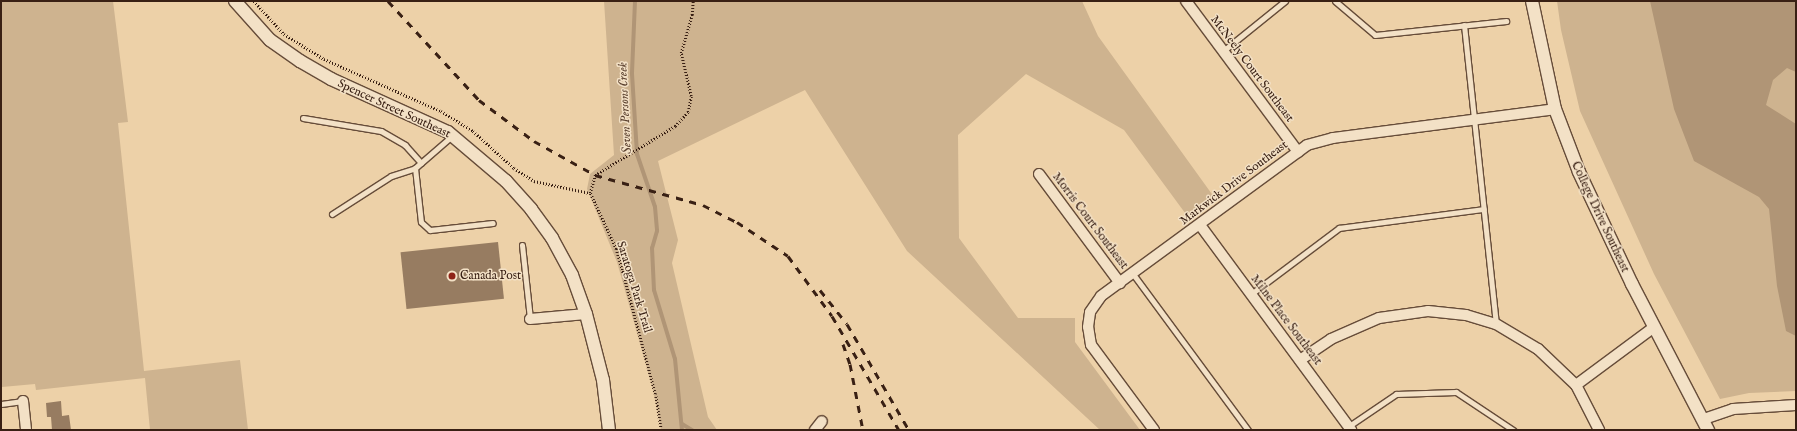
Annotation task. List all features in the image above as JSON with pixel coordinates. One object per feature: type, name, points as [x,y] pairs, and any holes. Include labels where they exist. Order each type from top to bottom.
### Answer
[{"type":"street","name":"Spencer Street Southeast","points":[[235,1],[270,40],[300,61],[331,79],[453,136],[506,181],[531,209],[552,238],[572,275],[586,314],[603,380],[609,430]]},
{"type":"street","name":"McNeely Court Southeast","points":[[1186,1],[1298,152]]},
{"type":"street","name":"College Drive Southeast","points":[[1532,1],[1555,109],[1592,203],[1705,426]]},
{"type":"street","name":"Markwick Drive Southeast","points":[[1154,430],[1091,345],[1088,327],[1093,304],[1298,152],[1315,142],[1333,138],[1555,109]]},
{"type":"street","name":"Morris Court Southeast","points":[[1039,174],[1120,283]]},
{"type":"street","name":"Milne Place Southeast","points":[[1200,225],[1350,428]]},
{"type":"street","points":[[1300,360],[1358,325],[1394,314],[1428,311],[1449,312],[1496,324],[1538,350],[1576,385],[1599,430]]},
{"type":"street","points":[[530,319],[586,314]]},
{"type":"street","points":[[1576,385],[1654,327]]},
{"type":"street","points":[[23,401],[26,430]]},
{"type":"street","points":[[1705,426],[1733,409],[1796,405]]},
{"type":"street","points":[[815,430],[822,422]]},
{"type":"lane","points":[[1223,51],[1285,1]]},
{"type":"lane","points":[[1335,1],[1375,36],[1506,21]]},
{"type":"lane","points":[[1464,26],[1496,324]]},
{"type":"lane","points":[[302,118],[381,131],[405,145],[421,163]]},
{"type":"lane","points":[[332,214],[391,176],[415,168],[453,136]]},
{"type":"lane","points":[[415,168],[421,222],[430,230],[493,223]]},
{"type":"lane","points":[[1251,294],[1339,228],[1484,209]]},
{"type":"lane","points":[[522,245],[530,319]]},
{"type":"lane","points":[[1133,274],[1248,430]]},
{"type":"lane","points":[[1350,428],[1396,394],[1456,392],[1514,430]]},
{"type":"lane","points":[[1,404],[23,401]]},
{"type":"path","name":"Saratoga Park Trail","points":[[661,430],[655,394],[616,249],[590,192],[595,175],[675,126],[688,112],[691,104],[680,52],[692,15],[693,1]]},
{"type":"shaded area","points":[[1,1],[113,1],[128,122],[118,123],[144,371],[240,360],[248,430],[150,430],[145,378],[36,390],[35,384],[2,387],[1,396]]},
{"type":"shaded area","points":[[604,1],[1082,1],[1098,36],[1214,197],[1188,217],[1124,130],[1026,74],[958,135],[959,238],[1018,318],[1075,318],[1075,342],[1140,430],[1100,430],[907,251],[805,90],[658,161],[678,240],[672,263],[708,417],[717,430],[661,430],[653,390],[617,262],[587,189],[590,174],[614,155]]},
{"type":"shaded area","points":[[1557,1],[1796,1],[1796,391],[1749,393],[1720,399],[1654,274],[1580,111],[1561,30]]},
{"type":"shaded area","points":[[1650,1],[1796,1],[1796,72],[1787,68],[1773,80],[1766,105],[1796,124],[1796,336],[1786,331],[1777,286],[1769,209],[1759,197],[1694,161],[1674,109]]},
{"type":"building","name":"Canada Post","points":[[498,242],[504,299],[406,309],[401,252]]},
{"type":"building","points":[[61,401],[62,416],[69,415],[71,430],[52,430],[51,417],[47,417],[46,403]]},
{"type":"waterway","name":"Seven Persons Creek","points":[[635,1],[632,74],[637,154],[655,207],[657,231],[652,248],[654,290],[675,359],[682,430]]},
{"type":"waterway","name":"Seven Persons Creek","points":[[682,424],[692,430]]},
{"type":"railway","points":[[388,1],[479,100],[534,141],[595,175],[703,205],[737,222],[788,256],[832,316],[899,430]]},
{"type":"railway","points":[[820,290],[847,324],[909,430]]},
{"type":"railway","points":[[843,344],[850,364],[863,430]]},
{"type":"place","name":"Canada Post","points":[[452,276]]}]
